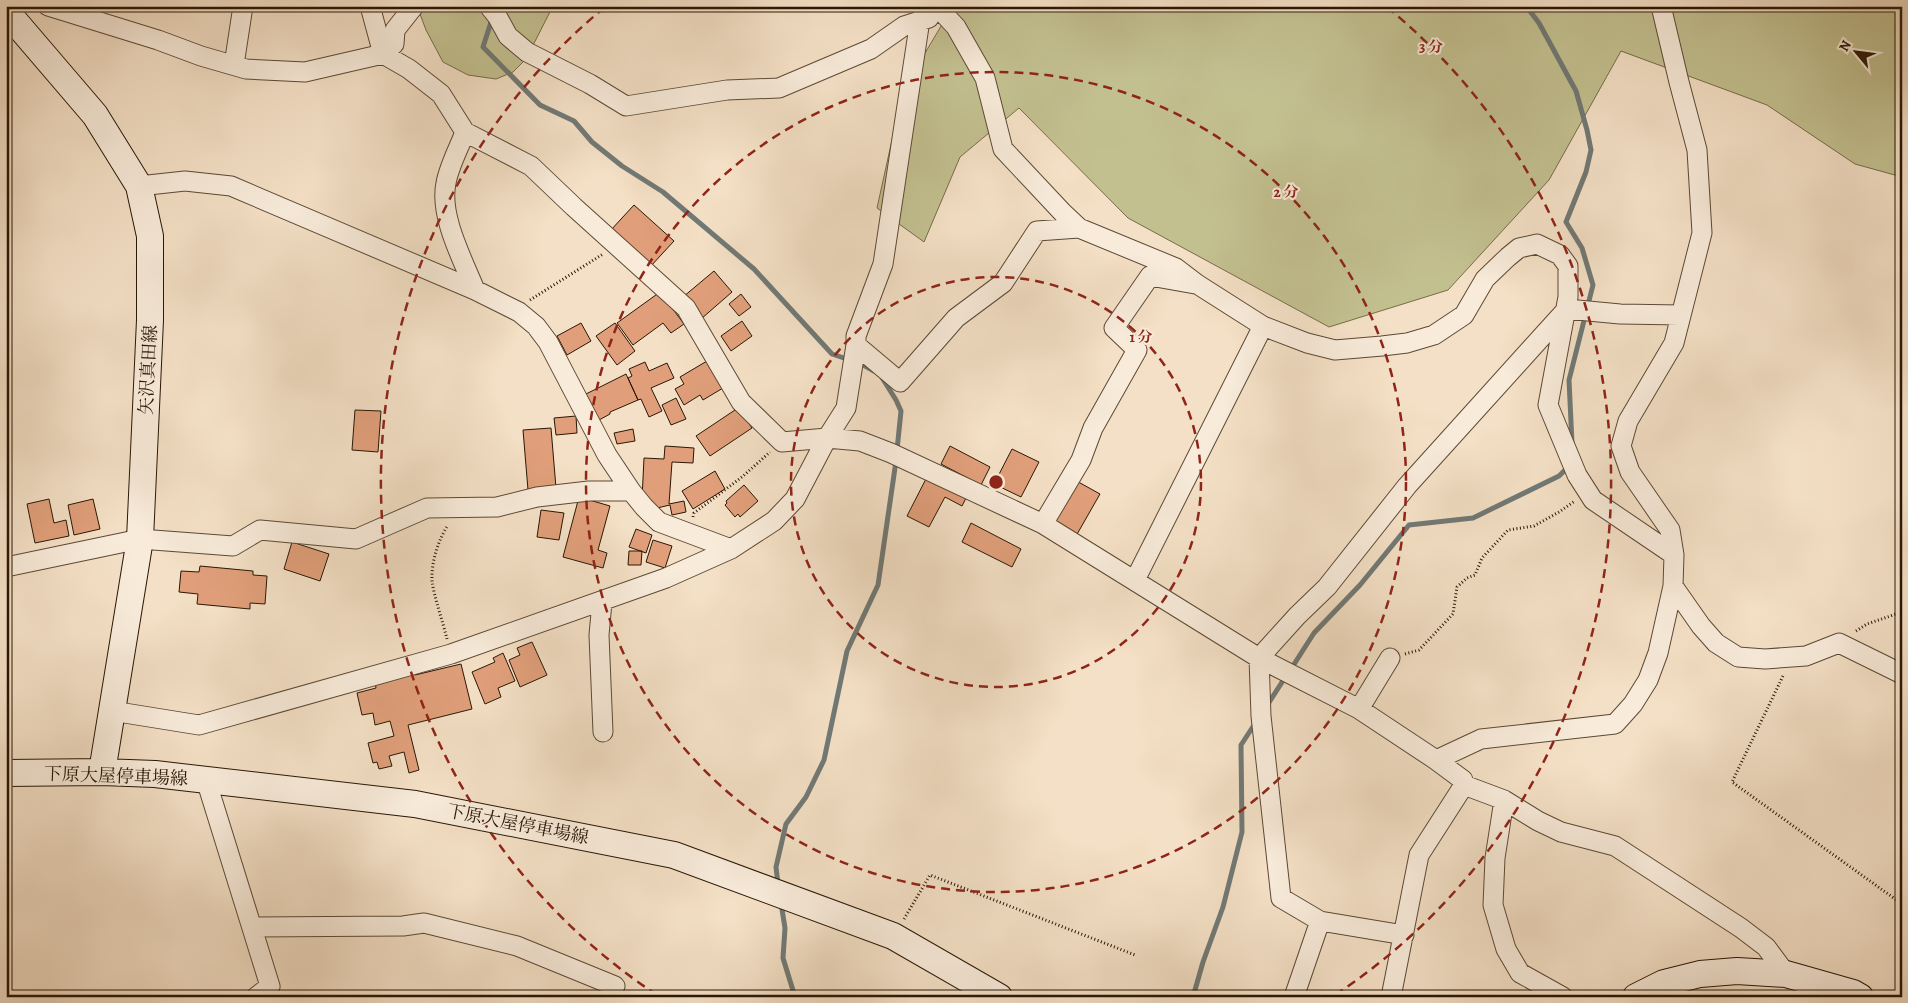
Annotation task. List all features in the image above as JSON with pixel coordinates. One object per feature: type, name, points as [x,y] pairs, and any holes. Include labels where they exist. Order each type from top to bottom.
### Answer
[{"type":"main road","name":"矢沢真田線","points":[[6,11],[94,115],[140,186],[150,236],[150,320],[140,539],[102,772]]},
{"type":"main road","name":"下原大屋停車場線","points":[[6,774],[102,772],[154,774],[416,804],[674,854],[893,936],[999,997]]},
{"type":"main road","points":[[1636,997],[1664,983],[1700,974],[1737,971],[1786,974],[1860,997]]},
{"type":"street","points":[[48,6],[246,69],[305,72],[383,54],[409,69],[441,94],[465,132],[531,166],[686,308],[741,402],[782,442],[827,438],[860,442],[891,453],[1043,524],[1259,658],[1358,709],[1436,760],[1463,780],[1464,785]]},
{"type":"street","points":[[234,65],[243,6]]},
{"type":"street","points":[[370,6],[386,31],[383,54]]},
{"type":"street","points":[[386,31],[414,6]]},
{"type":"street","points":[[1436,760],[1481,739],[1615,724],[1633,704],[1648,680],[1658,653],[1673,586],[1674,555],[1670,530],[1630,472],[1622,446],[1628,421],[1674,343],[1702,233],[1697,150],[1661,6]]},
{"type":"street","points":[[492,10],[508,36],[527,52],[583,80],[626,106],[727,90],[780,88],[871,49],[904,26],[948,10],[985,78],[1003,149],[1079,228],[1176,268],[1263,326],[1307,344],[1335,350],[1407,343],[1434,335],[1464,316],[1485,279],[1508,256],[1519,248],[1537,244],[1560,255],[1568,266],[1567,309],[1548,405],[1577,475],[1593,500],[1674,555]]},
{"type":"street","points":[[112,711],[199,725],[451,654],[666,578],[731,549],[774,521],[795,499],[827,438],[846,408],[856,336],[883,264],[920,20]]},
{"type":"street","points":[[465,132],[446,184],[446,210],[453,236],[475,290]]},
{"type":"street","points":[[140,186],[185,180],[231,186],[475,290],[519,312],[536,326],[548,342],[591,427],[631,492],[659,522],[731,549]]},
{"type":"street","points":[[856,345],[900,382],[956,318],[1003,283],[1036,231],[1079,228]]},
{"type":"street","points":[[1043,524],[1081,460],[1093,428],[1137,350],[1114,328],[1120,317],[1150,276],[1198,284]]},
{"type":"street","points":[[1567,309],[1620,314],[1681,315]]},
{"type":"street","points":[[1404,935],[1320,921],[1281,898],[1261,716],[1259,658],[1297,616],[1327,587],[1407,486],[1567,309]]},
{"type":"street","points":[[1135,580],[1263,326]]},
{"type":"street","points":[[6,567],[140,539],[233,546],[260,530],[356,539],[427,508],[497,507],[537,497],[590,492],[631,492]]},
{"type":"street","points":[[1673,586],[1711,638],[1738,657],[1765,659],[1806,656],[1838,643],[1902,674]]},
{"type":"street","points":[[602,602],[599,635],[603,732]]},
{"type":"street","points":[[1358,709],[1390,658]]},
{"type":"street","points":[[206,780],[270,986],[256,997]]},
{"type":"street","points":[[1464,785],[1504,800],[1561,832],[1615,846],[1741,928],[1766,947],[1786,974]]},
{"type":"street","points":[[1391,997],[1419,855],[1464,785]]},
{"type":"street","points":[[1504,800],[1495,858],[1492,905],[1506,949],[1520,973],[1563,997]]},
{"type":"street","points":[[1294,997],[1320,921]]},
{"type":"street","points":[[252,927],[402,926],[424,923],[517,946],[615,986]]},
{"type":"path","points":[[519,312],[527,302],[617,246]]},
{"type":"path","points":[[688,532],[694,513],[742,478],[782,442]]},
{"type":"path","points":[[1390,658],[1419,650],[1453,614],[1457,587],[1466,578],[1475,575],[1482,558],[1508,530],[1534,526],[1575,501],[1586,489]]},
{"type":"path","points":[[451,654],[432,582],[434,559],[444,531],[460,507]]},
{"type":"path","points":[[1902,565],[1902,572]]},
{"type":"path","points":[[1838,643],[1867,624],[1902,612]]},
{"type":"path","points":[[1792,657],[1732,782],[1902,904]]},
{"type":"path","points":[[893,936],[930,875],[1135,955]]},
{"type":"shaded area","points":[[417,6],[553,6],[526,59],[513,72],[496,79],[468,75],[443,62],[426,30]]},
{"type":"shaded area","points":[[953,6],[1902,6],[1902,177],[1855,164],[1767,105],[1621,51],[1549,180],[1448,290],[1329,327],[1128,218],[1019,108],[960,157],[924,242],[877,208],[903,90]]},
{"type":"building","points":[[634,205],[674,241],[650,267],[610,231]]},
{"type":"building","points":[[714,271],[732,292],[701,319],[683,297]]},
{"type":"building","points":[[660,292],[684,324],[671,333],[663,323],[633,345],[617,323]]},
{"type":"building","points":[[741,294],[751,307],[739,316],[729,304]]},
{"type":"building","points":[[742,321],[752,336],[731,351],[721,336]]},
{"type":"building","points":[[581,323],[591,341],[567,355],[557,336]]},
{"type":"building","points":[[615,323],[635,351],[617,365],[596,336]]},
{"type":"building","points":[[707,361],[723,388],[703,400],[700,395],[684,405],[675,389],[684,384],[680,377]]},
{"type":"building","points":[[645,362],[649,371],[667,363],[674,378],[651,388],[662,411],[649,417],[641,399],[638,400],[628,378],[632,376],[629,369]]},
{"type":"building","points":[[626,374],[638,400],[610,412],[610,414],[599,420],[586,394]]},
{"type":"building","points":[[676,398],[686,419],[671,425],[662,405]]},
{"type":"building","points":[[738,408],[752,428],[710,456],[696,436]]},
{"type":"building","points":[[355,410],[381,411],[378,452],[352,450]]},
{"type":"building","points":[[576,416],[577,433],[556,435],[554,418]]},
{"type":"building","points":[[551,428],[556,488],[528,490],[523,430]]},
{"type":"building","points":[[633,429],[635,441],[617,444],[614,433]]},
{"type":"building","points":[[665,446],[694,448],[693,463],[672,462],[669,504],[684,501],[686,512],[672,515],[670,505],[657,508],[642,499],[644,458],[664,459]]},
{"type":"building","points":[[950,446],[990,467],[981,485],[941,464]]},
{"type":"building","points":[[1012,449],[1039,462],[1021,497],[994,484]]},
{"type":"building","points":[[715,471],[725,489],[693,509],[682,491]]},
{"type":"building","points":[[929,473],[968,494],[962,506],[945,497],[929,527],[907,516]]},
{"type":"building","points":[[1073,479],[1100,494],[1076,536],[1049,521]]},
{"type":"building","points":[[6,485],[10,485],[8,521],[6,521]]},
{"type":"building","points":[[744,485],[758,501],[740,517],[738,514],[735,517],[725,505],[726,501]]},
{"type":"building","points":[[579,497],[610,506],[598,550],[607,553],[603,568],[563,557]]},
{"type":"building","points":[[49,499],[54,523],[66,520],[69,536],[35,543],[27,504]]},
{"type":"building","points":[[93,499],[100,529],[74,535],[68,505]]},
{"type":"building","points":[[541,510],[564,513],[559,540],[537,537]]},
{"type":"building","points":[[971,523],[1021,549],[1012,567],[962,542]]},
{"type":"building","points":[[636,529],[652,535],[646,553],[629,547]]},
{"type":"building","points":[[653,540],[672,546],[665,568],[646,562]]},
{"type":"building","points":[[292,542],[329,554],[320,581],[284,569]]},
{"type":"building","points":[[629,551],[642,551],[641,565],[628,565]]},
{"type":"building","points":[[200,566],[253,571],[253,575],[267,576],[265,604],[250,603],[250,609],[197,604],[198,594],[179,592],[181,571],[199,572]]},
{"type":"building","points":[[532,642],[547,675],[520,687],[509,660],[520,655],[517,648]]},
{"type":"building","points":[[503,653],[515,681],[498,688],[501,697],[485,704],[472,672],[495,662],[493,658]]},
{"type":"building","points":[[461,664],[472,709],[408,725],[419,770],[409,773],[404,752],[389,756],[392,766],[379,769],[377,762],[373,763],[368,743],[394,736],[390,721],[375,725],[373,713],[362,715],[357,693],[376,688],[375,682],[414,672],[415,675]]},
{"type":"waterway","points":[[1526,6],[1539,23],[1576,91],[1591,150],[1586,172],[1566,222],[1582,248],[1593,285],[1569,380],[1572,443]]},
{"type":"waterway","points":[[492,19],[483,47],[540,105],[574,121],[592,142],[622,166],[663,192],[754,269],[832,354],[844,358]]},
{"type":"waterway","points":[[858,362],[874,371]]},
{"type":"waterway","points":[[881,376],[901,411],[897,450]]},
{"type":"waterway","points":[[778,884],[776,867],[786,824],[806,797],[824,760],[847,651],[878,585],[896,461]]},
{"type":"waterway","points":[[1291,669],[1314,633],[1360,585],[1409,525],[1473,518],[1559,476],[1569,466]]},
{"type":"waterway","points":[[1266,707],[1286,676]]},
{"type":"waterway","points":[[1193,997],[1203,962],[1223,907],[1242,832],[1241,745],[1256,722]]},
{"type":"waterway","points":[[781,903],[785,928],[783,958],[795,997]]}]
